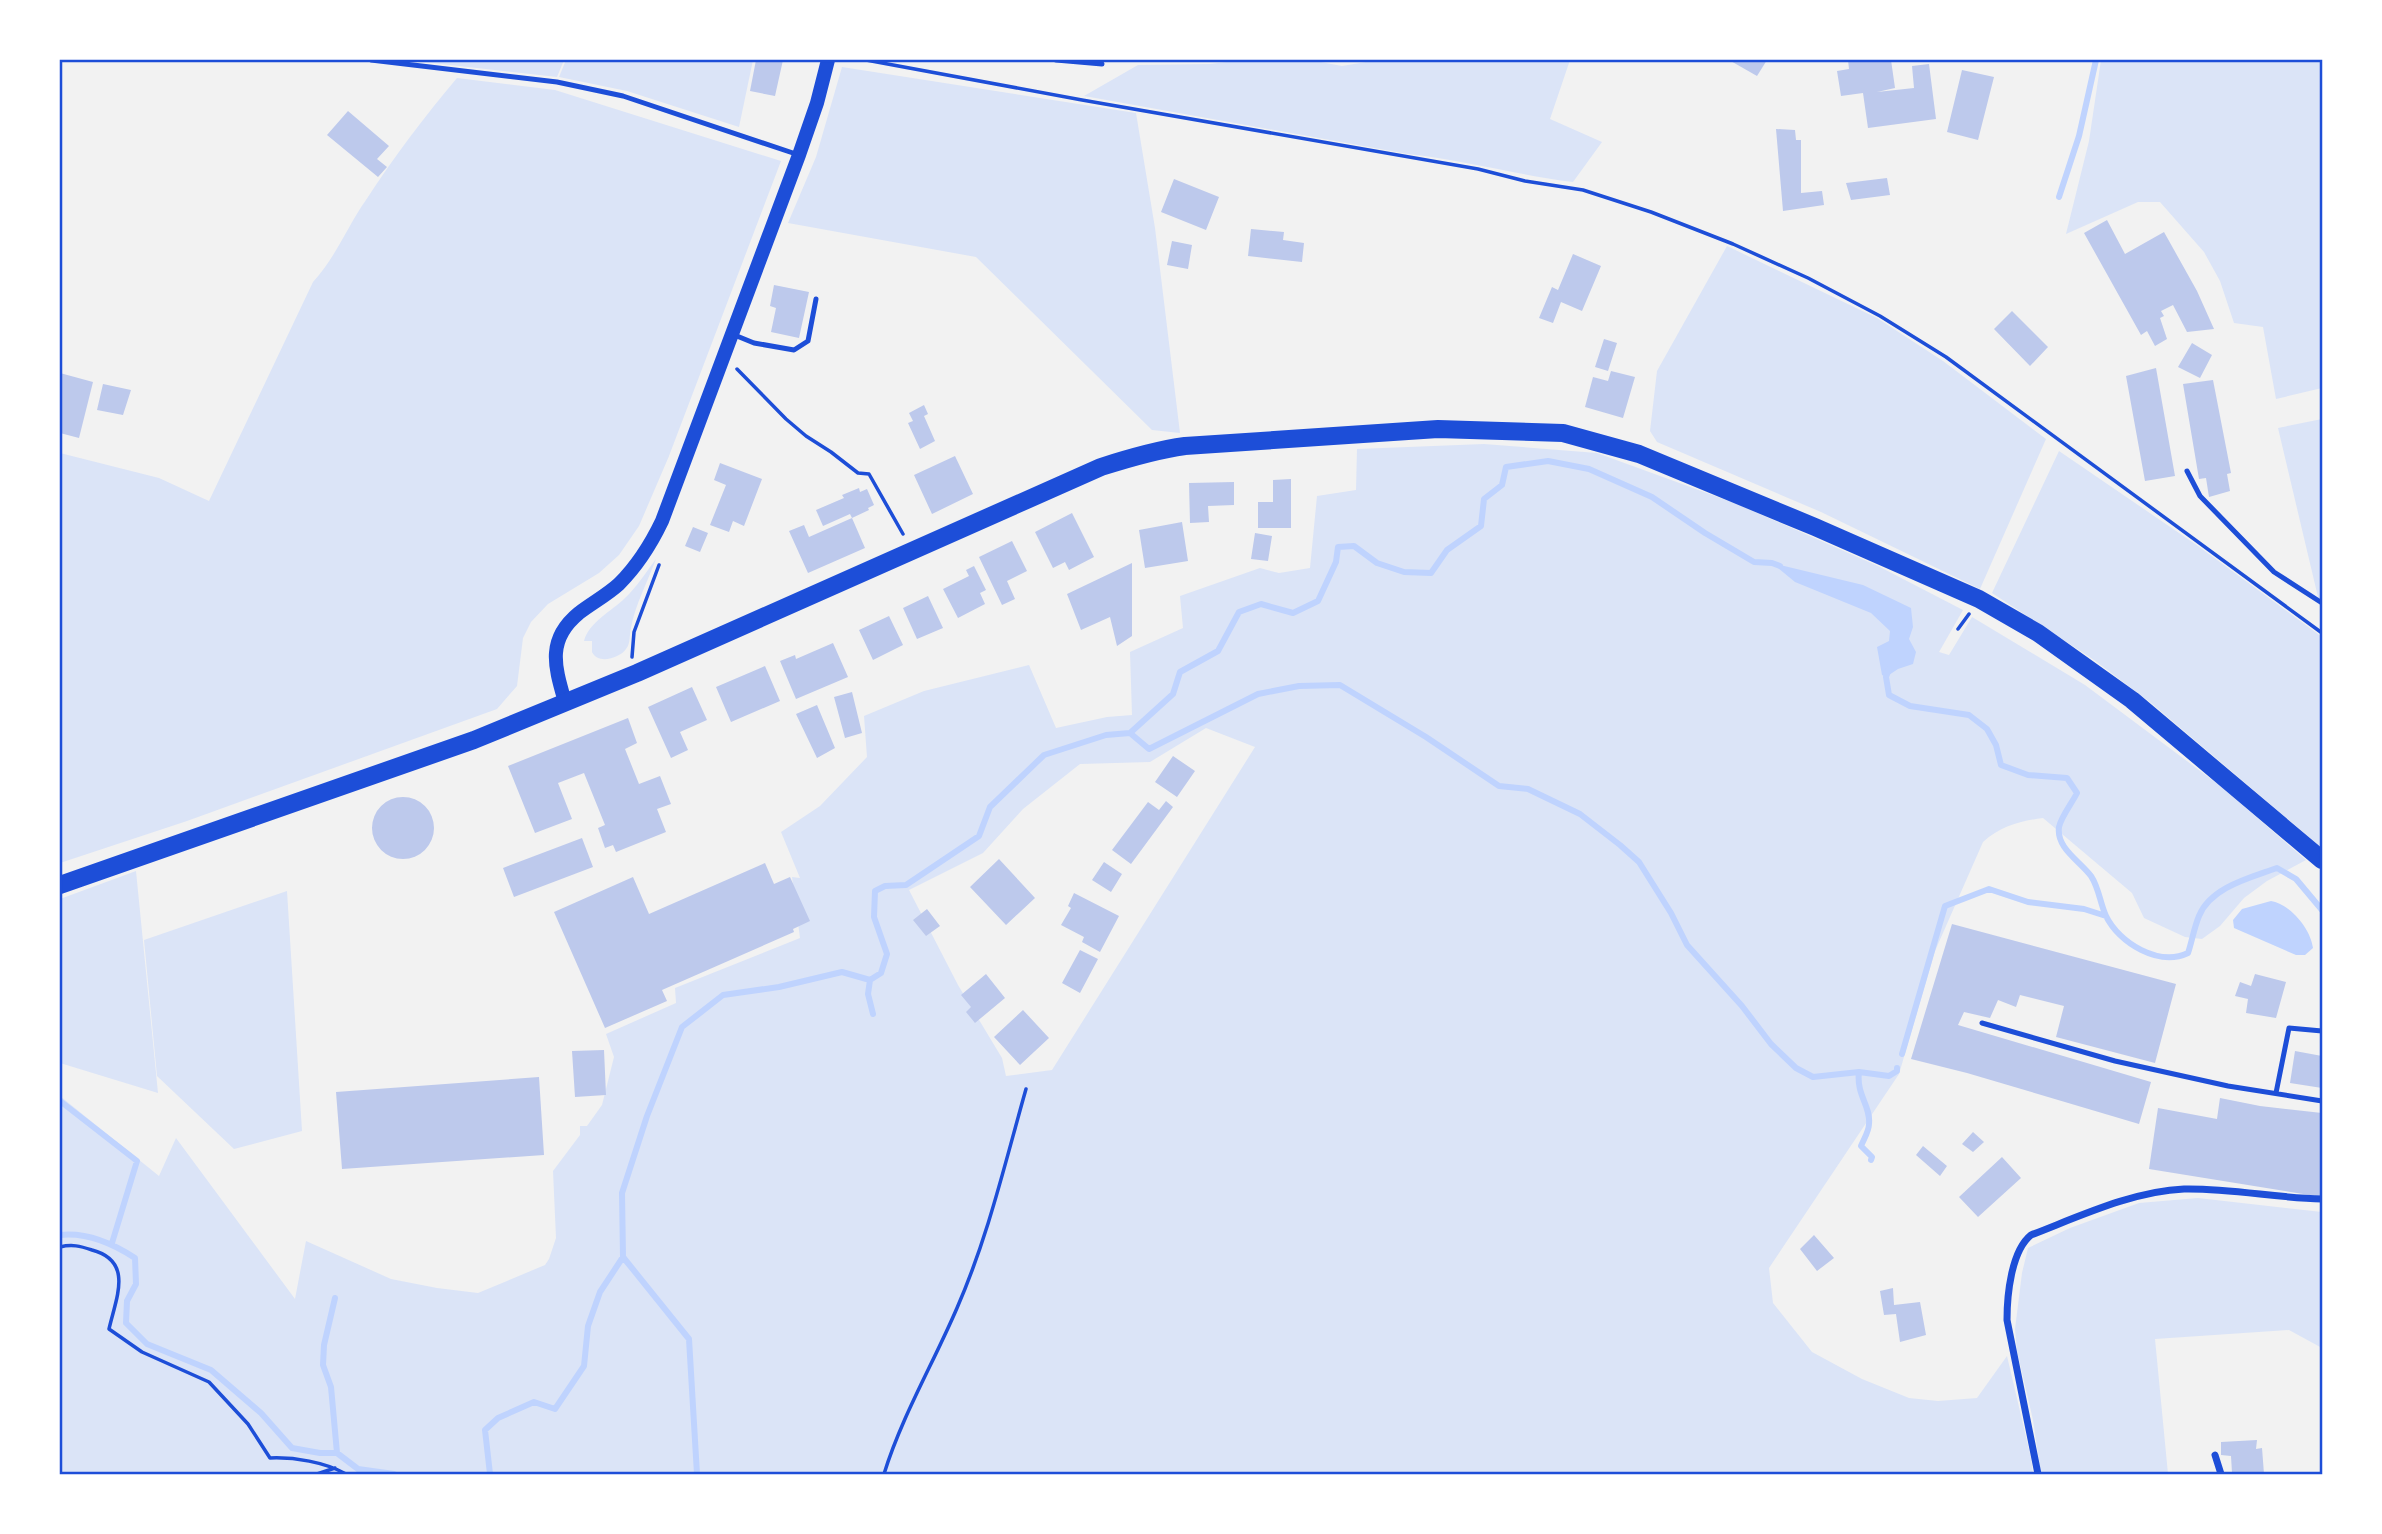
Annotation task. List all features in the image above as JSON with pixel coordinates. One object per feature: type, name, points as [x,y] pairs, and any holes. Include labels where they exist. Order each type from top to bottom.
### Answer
[{"type":"main road","points":[[565,702],[555,666],[556,646],[565,628],[579,614],[618,585],[650,544],[662,521],[799,155],[828,60]]},
{"type":"main road","points":[[60,885],[474,740],[637,673],[1101,467],[1157,450],[1185,446],[1438,429],[1563,433],[1639,454],[1828,532],[1991,606],[2038,633],[2132,700],[2322,860]]},
{"type":"street","points":[[2038,1475],[2007,1320],[2017,1252],[2025,1240],[2047,1229],[2135,1197],[2166,1191],[2204,1190],[2322,1199]]},
{"type":"street","points":[[2215,1455],[2221,1475]]},
{"type":"lane","points":[[371,60],[557,82],[623,96],[799,155]]},
{"type":"lane","points":[[1056,60],[1102,64]]},
{"type":"lane","points":[[732,334],[754,343],[794,350],[808,341],[816,299]]},
{"type":"lane","points":[[2187,471],[2200,496],[2274,572],[2322,603]]},
{"type":"lane","points":[[1982,1023],[2115,1061],[2228,1086],[2322,1101]]},
{"type":"lane","points":[[2276,1093],[2289,1028],[2322,1031]]},
{"type":"path","points":[[866,60],[1583,190],[1651,212],[1733,244],[1808,278],[1880,316],[1977,380],[2322,633]]},
{"type":"path","points":[[724,356],[806,436],[858,473],[869,474],[913,551]]},
{"type":"path","points":[[637,673],[631,654],[634,632],[660,562]]},
{"type":"path","points":[[884,1475],[894,1441],[957,1308],[988,1227],[1026,1089]]},
{"type":"path","points":[[60,1247],[71,1244],[112,1258],[120,1277],[108,1329],[142,1352],[209,1382],[248,1424],[270,1458],[285,1457],[335,1468],[346,1475]]},
{"type":"path","points":[[317,1475],[335,1468]]},
{"type":"shaded area","points":[[406,60],[564,60],[557,77]]},
{"type":"shaded area","points":[[566,60],[753,60],[739,127],[627,91],[559,77]]},
{"type":"shaded area","points":[[1243,60],[1310,60],[1342,66],[1378,60],[1570,60],[1550,119],[1602,142],[1573,182],[1084,96],[1138,65],[1210,64]]},
{"type":"shaded area","points":[[2101,60],[2322,60],[2322,388],[2276,399],[2263,327],[2234,323],[2220,281],[2204,252],[2160,202],[2138,202],[2066,234],[2089,141]]},
{"type":"shaded area","points":[[842,67],[1136,113],[1155,228],[1180,433],[1152,430],[976,257],[788,223],[816,157]]},
{"type":"shaded area","points":[[457,78],[555,90],[781,161],[669,456],[639,526],[619,555],[599,573],[548,604],[531,622],[523,638],[517,686],[497,709],[187,821],[60,863],[60,453],[159,478],[209,501],[313,282],[387,168]]},
{"type":"shaded area","points":[[1727,246],[1877,318],[1943,361],[2046,439],[1980,589],[1821,512],[1657,442],[1650,431],[1657,371]]},
{"type":"shaded area","points":[[2322,419],[2322,614],[2278,428]]},
{"type":"shaded area","points":[[1484,444],[1597,453],[1737,504],[1878,566],[1963,610],[1939,652],[1949,655],[1972,617],[2085,685],[2223,788],[2306,860],[2267,881],[2244,898],[2220,926],[2202,939],[2185,937],[2144,918],[2132,893],[2043,818],[2011,825],[1990,836],[1983,842],[1935,951],[1899,1074],[1769,1268],[1773,1303],[1812,1352],[1862,1379],[1909,1398],[1938,1401],[1977,1398],[2007,1356],[2033,1474],[60,1474],[60,1096],[159,1176],[176,1138],[295,1299],[306,1241],[391,1279],[478,1293],[545,1265],[556,1238],[553,1171],[580,1135],[580,1126],[587,1126],[602,1105],[614,1057],[606,1034],[676,1003],[675,988],[800,938],[792,877],[800,878],[781,832],[820,806],[867,757],[864,716],[924,691],[1029,665],[1056,728],[1107,717],[1132,715],[1130,652],[1183,628],[1180,596],[1260,568],[1279,573],[1310,568],[1317,496],[1356,490],[1357,449]],"holes":[[[1206,728],[1255,747],[1052,1070],[1006,1076],[1002,1058],[958,985],[909,890],[983,853],[1023,809],[1080,764],[1150,762]]]},
{"type":"shaded area","points":[[2059,451],[2198,546],[2322,637],[2322,848],[2151,703],[2094,660],[1992,593]]},
{"type":"shaded area","points":[[656,559],[635,611],[628,647],[614,657],[604,659],[595,656],[592,652],[592,641],[584,641],[587,634],[596,622],[629,594]]},
{"type":"shaded area","points":[[136,871],[158,1093],[60,1063],[60,899]]},
{"type":"shaded area","points":[[287,891],[302,1131],[234,1149],[157,1076],[144,940]]},
{"type":"shaded area","points":[[2198,1198],[2322,1212],[2322,1348],[2289,1330],[2155,1339],[2168,1474],[2041,1474],[2015,1329],[2028,1248],[2070,1228],[2139,1203]]},
{"type":"water","points":[[1772,563],[1863,585],[1911,608],[1913,627],[1909,639],[1916,652],[1913,664],[1886,677],[1882,675],[1877,647],[1889,641],[1890,631],[1871,613],[1795,582]]},
{"type":"water","points":[[2271,901],[2292,912],[2304,926],[2313,948],[2305,955],[2296,955],[2234,928],[2233,920],[2242,909]]},
{"type":"building","points":[[756,60],[783,60],[775,96],[750,91]]},
{"type":"building","points":[[1729,60],[1767,60],[1757,76]]},
{"type":"building","points":[[1848,60],[1891,60],[1895,88],[1877,92],[1914,88],[1912,66],[1929,64],[1936,119],[1868,128],[1863,93],[1841,96],[1837,71],[1849,69]]},
{"type":"building","points":[[1962,70],[1994,77],[1978,140],[1947,132]]},
{"type":"building","points":[[348,111],[389,146],[377,159],[387,167],[378,177],[327,135]]},
{"type":"building","points":[[1776,129],[1795,130],[1796,140],[1801,140],[1801,193],[1822,191],[1824,205],[1783,211]]},
{"type":"building","points":[[1887,178],[1890,195],[1851,200],[1846,183]]},
{"type":"building","points":[[1174,179],[1219,197],[1206,230],[1161,212]]},
{"type":"building","points":[[2107,220],[2125,254],[2164,232],[2197,291],[2214,329],[2187,332],[2173,305],[2161,311],[2164,316],[2160,318],[2167,339],[2155,346],[2147,331],[2141,335],[2084,233]]},
{"type":"building","points":[[1251,229],[1284,232],[1283,240],[1304,243],[1302,262],[1248,256]]},
{"type":"building","points":[[1172,241],[1192,245],[1188,269],[1167,265]]},
{"type":"building","points":[[1573,254],[1601,266],[1582,311],[1561,302],[1553,323],[1539,318],[1552,287],[1558,290]]},
{"type":"building","points":[[774,285],[809,292],[799,338],[771,332],[776,308],[770,306]]},
{"type":"building","points":[[2012,311],[2048,347],[2030,366],[1994,329]]},
{"type":"building","points":[[1604,339],[1617,343],[1608,371],[1595,367]]},
{"type":"building","points":[[2192,343],[2212,355],[2200,378],[2178,367]]},
{"type":"building","points":[[2156,368],[2175,476],[2145,481],[2126,376]]},
{"type":"building","points":[[1611,371],[1635,377],[1623,418],[1585,407],[1593,377],[1608,381]]},
{"type":"building","points":[[60,373],[93,382],[79,438],[60,433]]},
{"type":"building","points":[[2213,380],[2231,473],[2227,474],[2230,491],[2209,497],[2206,478],[2199,479],[2183,384]]},
{"type":"building","points":[[103,384],[131,390],[123,415],[97,410]]},
{"type":"building","points":[[924,405],[928,414],[924,416],[935,441],[920,449],[908,423],[913,421],[909,413]]},
{"type":"building","points":[[955,456],[973,494],[932,514],[914,475]]},
{"type":"building","points":[[720,463],[762,479],[744,526],[733,521],[729,532],[710,525],[726,485],[714,480]]},
{"type":"building","points":[[1291,479],[1291,528],[1258,528],[1258,502],[1273,502],[1273,480]]},
{"type":"building","points":[[1234,482],[1234,505],[1208,506],[1209,522],[1190,523],[1189,483]]},
{"type":"building","points":[[859,488],[860,492],[867,489],[874,505],[852,518],[850,514],[823,526],[816,510]]},
{"type":"building","points":[[1072,513],[1094,557],[1069,570],[1065,562],[1053,568],[1035,532]]},
{"type":"building","points":[[852,518],[865,548],[808,573],[789,531],[804,525],[809,537]]},
{"type":"building","points":[[1182,522],[1188,561],[1145,568],[1139,530]]},
{"type":"building","points":[[693,527],[708,533],[700,552],[685,546]]},
{"type":"building","points":[[1255,533],[1272,536],[1268,561],[1251,559]]},
{"type":"building","points":[[1012,541],[1027,571],[1007,581],[1015,599],[1002,605],[979,557]]},
{"type":"building","points":[[1132,563],[1132,636],[1117,646],[1110,617],[1081,630],[1067,594]]},
{"type":"building","points":[[974,566],[986,590],[980,593],[985,604],[958,618],[943,589],[969,576],[966,570]]},
{"type":"building","points":[[928,596],[943,628],[917,639],[903,608]]},
{"type":"building","points":[[889,616],[903,645],[873,660],[859,630]]},
{"type":"building","points":[[833,643],[848,677],[796,699],[780,661],[795,655],[796,659]]},
{"type":"building","points":[[765,666],[780,701],[731,722],[716,687]]},
{"type":"building","points":[[692,687],[707,720],[680,732],[688,750],[671,758],[648,707]]},
{"type":"building","points":[[852,692],[862,733],[845,738],[834,697]]},
{"type":"building","points":[[817,705],[835,748],[817,758],[796,714]]},
{"type":"building","points":[[628,718],[637,743],[625,749],[639,784],[660,776],[671,804],[657,809],[666,832],[616,852],[613,845],[605,848],[598,828],[605,825],[584,773],[558,783],[572,819],[535,833],[508,766]]},
{"type":"building","points":[[1173,756],[1195,771],[1177,797],[1155,782]]},
{"type":"building","points":[[403,797],[425,806],[434,828],[425,850],[403,859],[381,850],[372,828],[381,806]]},
{"type":"building","points":[[1166,801],[1173,807],[1131,864],[1112,850],[1148,802],[1159,810]]},
{"type":"building","points":[[582,838],[593,867],[514,897],[503,868]]},
{"type":"building","points":[[999,859],[1035,898],[1006,925],[970,887]]},
{"type":"building","points":[[1104,862],[1122,874],[1111,892],[1092,880]]},
{"type":"building","points":[[765,863],[774,884],[790,877],[810,921],[793,929],[794,932],[662,990],[667,1001],[605,1028],[554,912],[633,877],[649,914]]},
{"type":"building","points":[[1074,893],[1119,916],[1100,952],[1082,942],[1084,937],[1061,925],[1071,908],[1068,906]]},
{"type":"building","points":[[927,909],[940,926],[926,936],[913,920]]},
{"type":"building","points":[[1952,924],[2176,984],[2155,1063],[2056,1037],[2064,1006],[2020,995],[2016,1007],[1998,1000],[1990,1018],[1964,1012],[1958,1025],[2151,1082],[2139,1124],[1911,1059]]},
{"type":"building","points":[[1080,950],[1098,959],[1080,993],[1062,983]]},
{"type":"building","points":[[986,974],[1005,998],[975,1023],[966,1012],[971,1007],[961,995]]},
{"type":"building","points":[[2255,974],[2286,982],[2276,1018],[2246,1013],[2248,999],[2235,996],[2240,982],[2251,986]]},
{"type":"building","points":[[1023,1010],[1049,1038],[1020,1065],[994,1037]]},
{"type":"building","points":[[604,1050],[606,1095],[575,1097],[572,1051]]},
{"type":"building","points":[[2295,1051],[2322,1056],[2322,1088],[2290,1083]]},
{"type":"building","points":[[539,1077],[544,1155],[342,1169],[336,1092]]},
{"type":"building","points":[[2220,1098],[2322,1113],[2322,1197],[2149,1169],[2158,1108],[2217,1119]]},
{"type":"building","points":[[1973,1132],[1984,1142],[1973,1152],[1962,1144]]},
{"type":"building","points":[[1923,1146],[1947,1166],[1940,1176],[1916,1155]]},
{"type":"building","points":[[2002,1157],[2021,1178],[1978,1217],[1959,1197]]},
{"type":"building","points":[[1814,1235],[1834,1258],[1817,1271],[1800,1249]]},
{"type":"building","points":[[1893,1288],[1894,1305],[1920,1302],[1926,1335],[1900,1342],[1896,1314],[1884,1315],[1880,1291]]},
{"type":"building","points":[[2257,1440],[2256,1449],[2262,1448],[2264,1474],[2232,1473],[2231,1456],[2221,1455],[2221,1442]]},
{"type":"waterway","points":[[2059,197],[2079,136],[2096,60]]},
{"type":"waterway","points":[[490,1474],[485,1430],[498,1418],[534,1402],[555,1409],[584,1366],[588,1326],[600,1292],[623,1257],[622,1193],[647,1116],[682,1027],[723,995],[779,987],[842,972],[870,980],[881,973],[887,954],[874,917],[875,891],[885,886],[906,885],[979,836],[990,807],[1044,755],[1106,735],[1130,733],[1173,694],[1180,672],[1218,651],[1239,612],[1261,604],[1293,613],[1318,601],[1336,562],[1338,547],[1354,546],[1377,563],[1404,572],[1431,573],[1447,550],[1481,526],[1484,499],[1502,485],[1506,467],[1548,461],[1589,469],[1652,497],[1754,562],[1780,566]]},
{"type":"waterway","points":[[1889,669],[1886,677],[1889,695],[1910,706],[1969,715],[1987,729],[1996,745],[2001,765],[2028,775],[2067,778],[2077,793],[2060,823],[2061,841],[2091,876],[2112,926],[2141,950],[2165,957],[2188,953],[2199,916],[2212,898],[2232,885],[2277,868],[2296,879],[2322,910]]},
{"type":"waterway","points":[[1130,733],[1149,749],[1258,694],[1299,686],[1340,685],[1426,737],[1499,786],[1528,789],[1580,814],[1620,845],[1639,862],[1671,913],[1687,945],[1742,1006],[1771,1044],[1796,1068],[1813,1077],[1859,1072],[1889,1076],[1897,1071],[1897,1068]]},
{"type":"waterway","points":[[1902,1054],[1945,906],[1989,889],[2028,902],[2084,909],[2106,916]]},
{"type":"waterway","points":[[870,980],[868,994],[873,1014]]},
{"type":"waterway","points":[[1859,1072],[1860,1087],[1869,1118],[1861,1146],[1872,1157],[1871,1160]]},
{"type":"waterway","points":[[60,1101],[137,1161],[112,1243]]},
{"type":"waterway","points":[[60,1235],[80,1235],[99,1240],[135,1258],[136,1284],[127,1301],[126,1323],[147,1344],[211,1370],[261,1413],[292,1448],[337,1453],[358,1469],[394,1474]]},
{"type":"waterway","points":[[623,1257],[689,1339],[697,1474]]},
{"type":"waterway","points":[[335,1298],[324,1345],[323,1365],[331,1387],[337,1453]]}]
